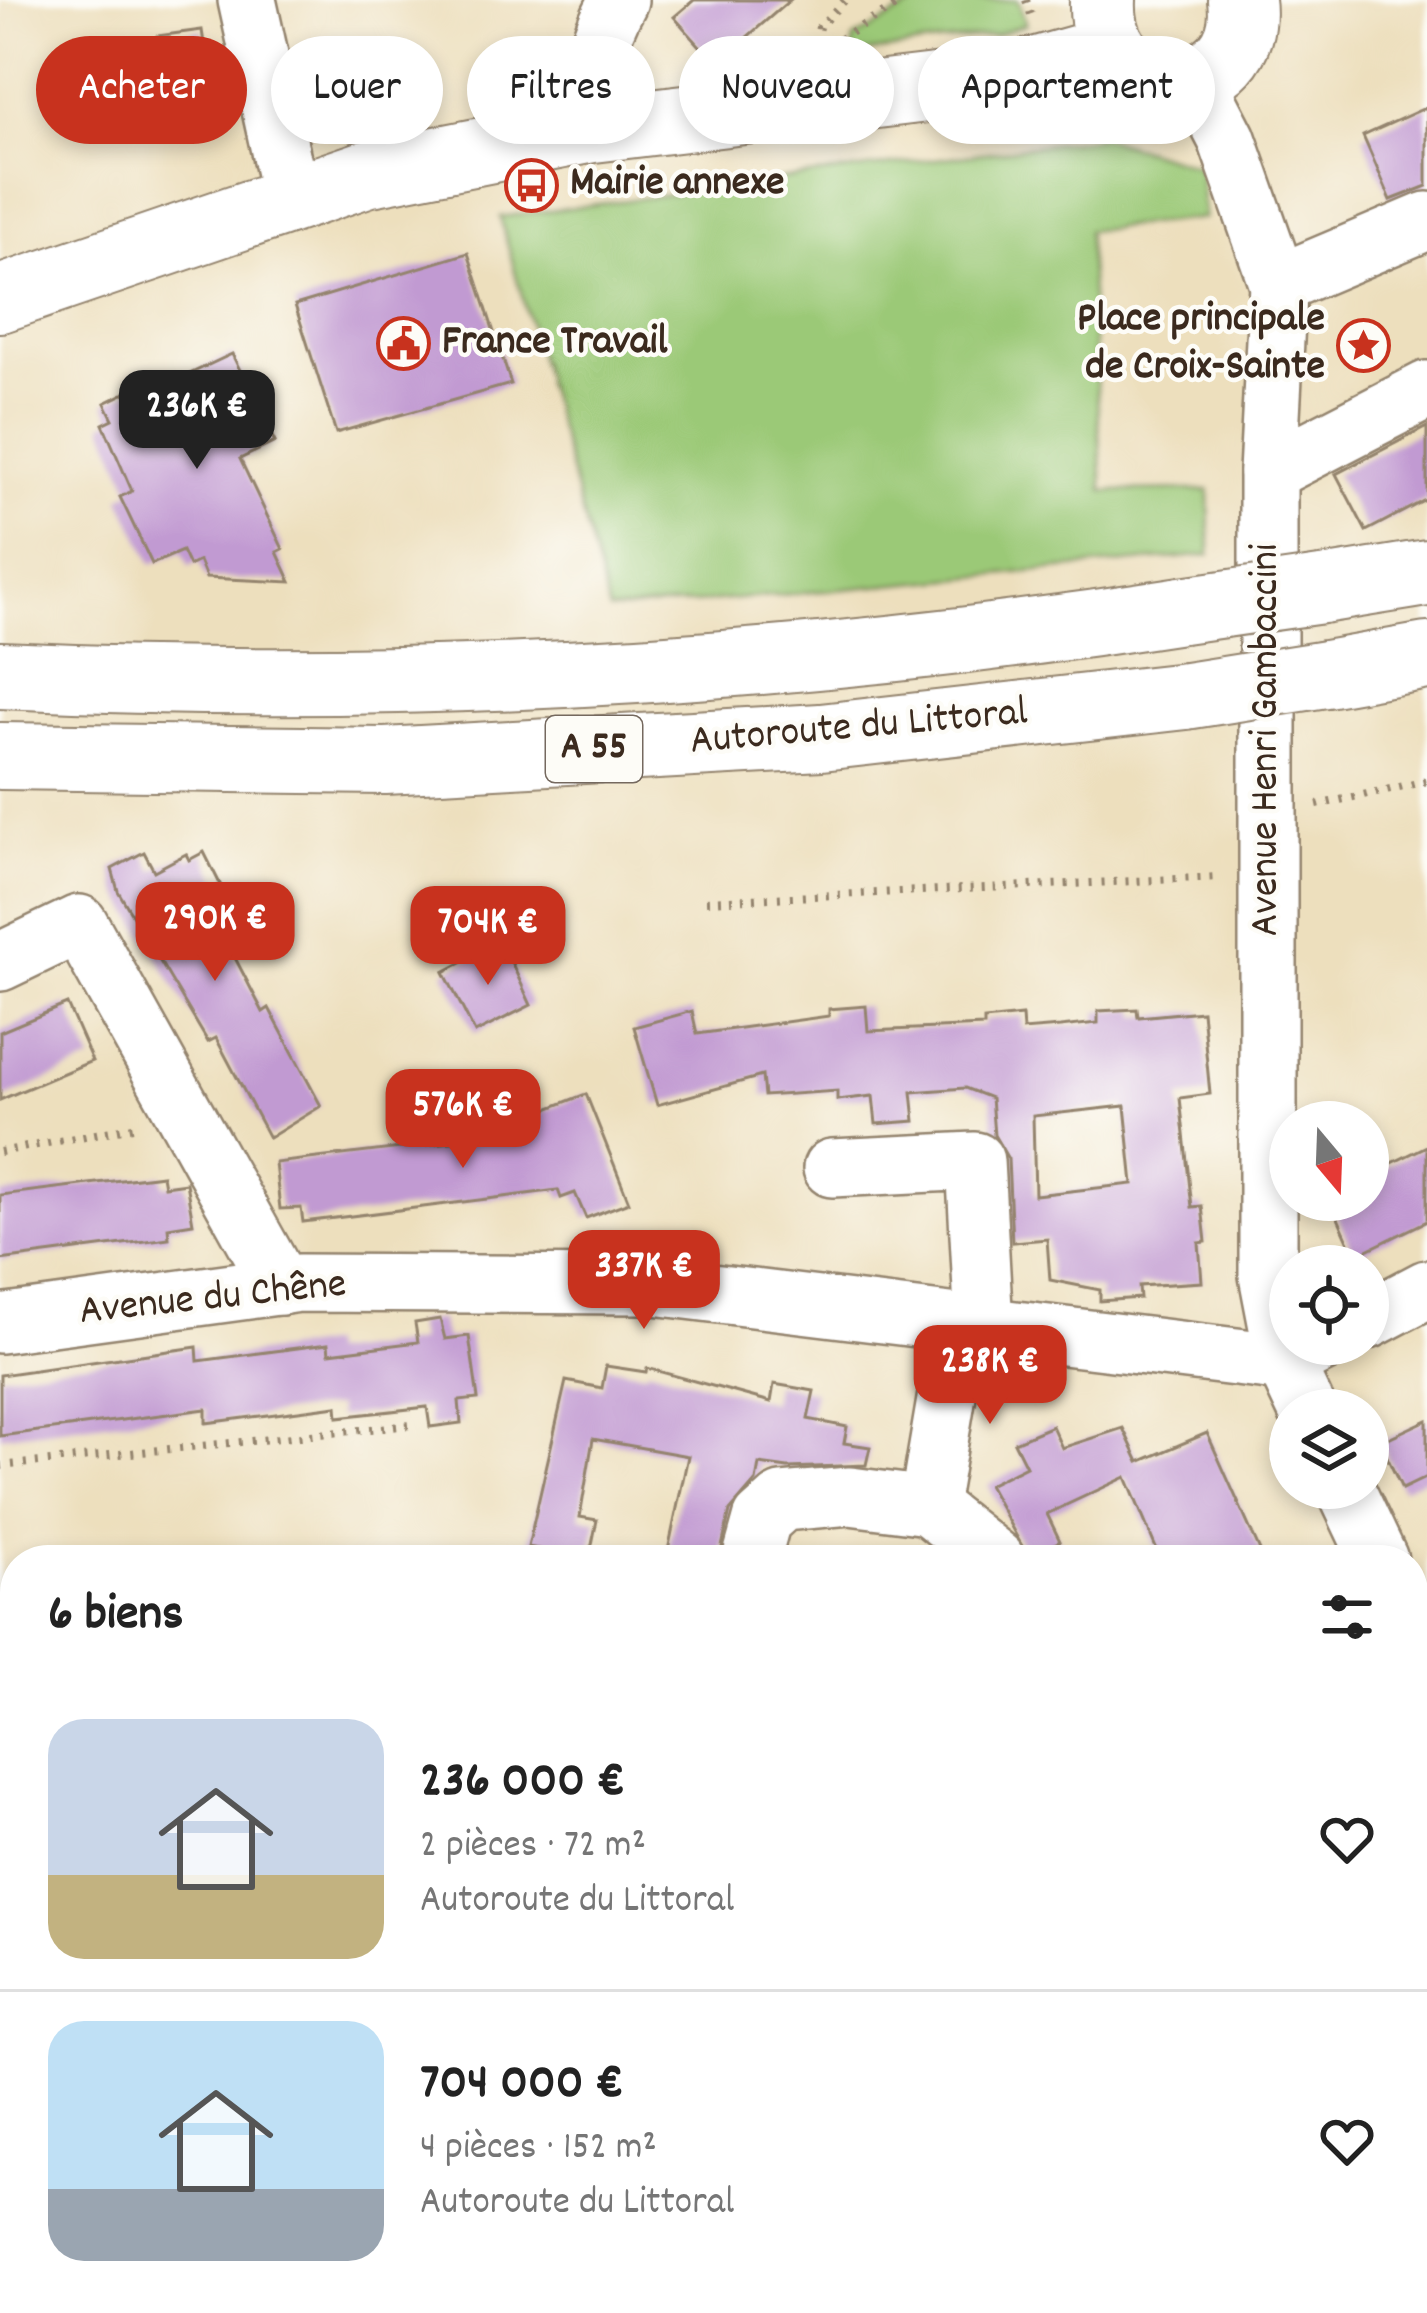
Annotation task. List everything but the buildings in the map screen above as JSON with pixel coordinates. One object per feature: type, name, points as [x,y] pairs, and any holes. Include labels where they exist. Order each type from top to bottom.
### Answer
[{"type":"main road","points":[[1215,64],[1232,51],[1241,29],[1241,0]]},
{"type":"main road","points":[[655,121],[1002,80],[1107,24]]},
{"type":"main road","points":[[0,299],[290,196],[366,174],[517,144]]},
{"type":"main road","name":"Autoroute du Littoral","points":[[0,675],[130,681],[435,677],[779,662],[988,641],[1427,572]]},
{"type":"main road","name":"Autoroute du Littoral","points":[[0,756],[385,761],[820,736],[1186,696],[1427,656]]},
{"type":"street","points":[[247,0],[290,196]]},
{"type":"street","points":[[600,36],[620,0]]},
{"type":"street","name":"Avenue Henri Gambaccini","points":[[1215,116],[1278,284],[1268,472],[1268,1275],[1305,1372]]},
{"type":"street","points":[[1278,284],[1427,221]]},
{"type":"street","points":[[1268,472],[1427,390]]},
{"type":"street","points":[[0,962],[80,924],[281,1286]]},
{"type":"street","points":[[832,1168],[974,1161],[971,1325],[928,1506]]},
{"type":"street","name":"Avenue du Chêne","points":[[0,1324],[281,1286],[646,1285],[1305,1372]]},
{"type":"street","points":[[1389,1309],[1427,1289]]},
{"type":"street","points":[[756,1545],[762,1520],[782,1502],[850,1496],[928,1506],[977,1545]]},
{"type":"street","points":[[1355,1509],[1372,1545]]},
{"type":"path","points":[[817,36],[819,27],[845,0]]},
{"type":"path","points":[[1270,816],[1427,781]]},
{"type":"path","points":[[706,902],[1270,877]]},
{"type":"path","points":[[0,1151],[187,1117]]},
{"type":"path","points":[[0,1466],[411,1425]]},
{"type":"green space","points":[[924,0],[1018,0],[1026,24],[988,36],[918,36],[918,46],[894,49],[894,36],[859,36]]},
{"type":"green space","points":[[1049,144],[1125,144],[1199,166],[1204,218],[1087,231],[1103,491],[1209,490],[1210,555],[609,611],[500,217]]},
{"type":"place","name":"Mairie annexe","points":[[531,185]]},
{"type":"place","name":"France Travail","points":[[403,344]]},
{"type":"place","name":"Place principale de Croix-Sainte","points":[[1364,345]]}]
